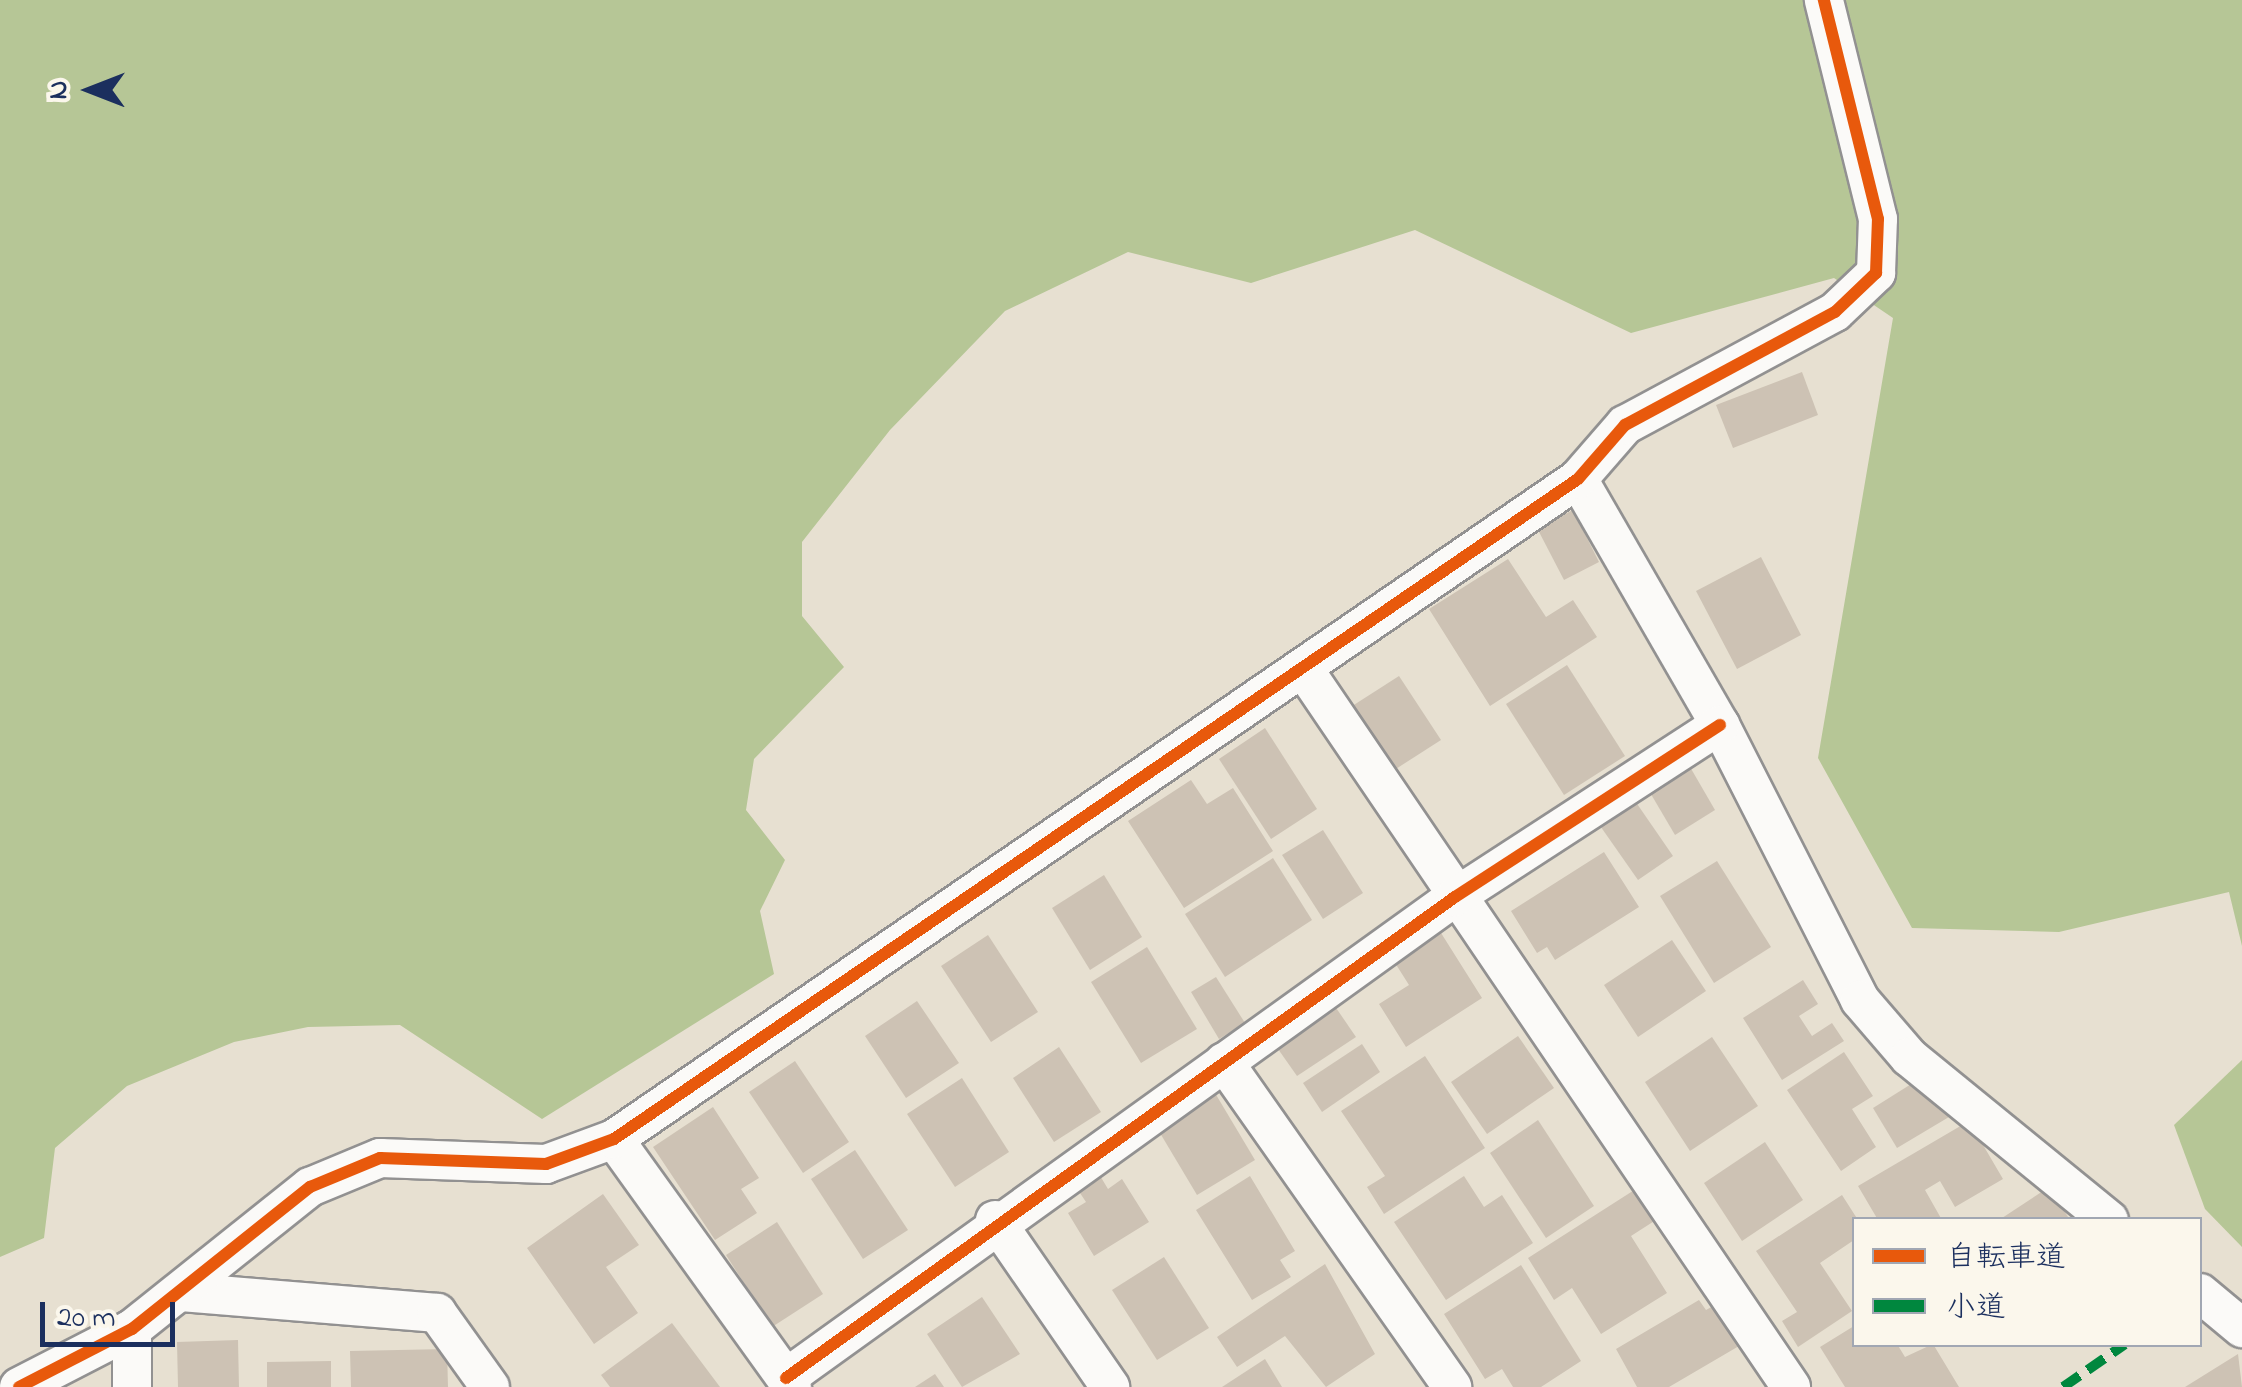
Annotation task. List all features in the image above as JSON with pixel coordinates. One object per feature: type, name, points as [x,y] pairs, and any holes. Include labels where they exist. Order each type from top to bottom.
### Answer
[{"type":"street","points":[[19,1387],[132,1330],[310,1188],[380,1158],[546,1164],[614,1139],[1578,479],[1625,425],[1835,312],[1876,273],[1878,219],[1862,131],[1824,0]]},
{"type":"street","points":[[1578,479],[1720,725],[1860,1000],[1909,1056],[2105,1217]]},
{"type":"street","points":[[1304,668],[1791,1387]]},
{"type":"street","points":[[614,1139],[789,1383],[995,1220],[1456,896],[1720,725]]},
{"type":"street","points":[[1224,1062],[1452,1387]]},
{"type":"street","points":[[995,1220],[1110,1387]]},
{"type":"street","points":[[182,1292],[437,1313],[490,1387]]},
{"type":"street","points":[[2202,1296],[2242,1328]]},
{"type":"street","points":[[132,1330],[132,1387]]},
{"type":"green space","points":[[0,0],[2242,0],[2242,946],[2229,892],[2059,932],[1912,928],[1818,758],[1893,318],[1834,278],[1631,333],[1415,230],[1251,283],[1128,252],[1005,311],[890,430],[802,542],[802,616],[844,667],[754,759],[746,810],[785,860],[760,911],[774,974],[542,1119],[400,1025],[308,1027],[234,1042],[127,1086],[55,1148],[44,1238],[0,1257]]},
{"type":"green space","points":[[2242,1060],[2242,1247],[2205,1209],[2174,1125]]},
{"type":"building","points":[[1802,372],[1818,415],[1733,448],[1716,405]]},
{"type":"building","points":[[1573,510],[1599,562],[1564,580],[1537,528]]},
{"type":"building","points":[[1761,557],[1801,635],[1737,669],[1696,591]]},
{"type":"building","points":[[1508,559],[1546,617],[1573,600],[1597,637],[1490,706],[1429,609]]},
{"type":"building","points":[[1567,665],[1625,756],[1564,795],[1506,704]]},
{"type":"building","points":[[1399,676],[1441,740],[1388,774],[1346,710]]},
{"type":"building","points":[[1265,728],[1317,809],[1271,839],[1219,759]]},
{"type":"building","points":[[1686,760],[1715,810],[1675,835],[1645,784]]},
{"type":"building","points":[[1191,780],[1207,804],[1233,788],[1273,851],[1184,908],[1128,821]]},
{"type":"building","points":[[1631,795],[1673,856],[1638,880],[1596,820]]},
{"type":"building","points":[[1323,830],[1363,893],[1323,919],[1282,855]]},
{"type":"building","points":[[1604,852],[1639,907],[1555,960],[1547,947],[1537,953],[1511,911]]},
{"type":"building","points":[[1273,858],[1312,920],[1225,977],[1185,914]]},
{"type":"building","points":[[1717,861],[1771,947],[1714,983],[1660,896]]},
{"type":"building","points":[[1104,875],[1142,937],[1090,970],[1052,908]]},
{"type":"building","points":[[1436,925],[1482,998],[1406,1047],[1379,1004],[1409,985],[1390,955]]},
{"type":"building","points":[[988,935],[1038,1012],[991,1042],[941,966]]},
{"type":"building","points":[[1672,940],[1706,991],[1638,1037],[1604,985]]},
{"type":"building","points":[[1147,947],[1197,1029],[1141,1063],[1091,982]]},
{"type":"building","points":[[1216,977],[1245,1023],[1219,1039],[1191,992]]},
{"type":"building","points":[[1803,980],[1818,1004],[1799,1016],[1812,1036],[1832,1023],[1844,1041],[1782,1080],[1743,1018]]},
{"type":"building","points":[[1330,999],[1356,1037],[1297,1076],[1271,1039]]},
{"type":"building","points":[[917,1001],[959,1063],[906,1098],[865,1036]]},
{"type":"building","points":[[1518,1036],[1554,1088],[1487,1134],[1451,1082]]},
{"type":"building","points":[[1712,1037],[1758,1106],[1690,1151],[1645,1082]]},
{"type":"building","points":[[1362,1044],[1380,1072],[1322,1112],[1303,1083]]},
{"type":"building","points":[[1059,1047],[1101,1112],[1054,1142],[1013,1078]]},
{"type":"building","points":[[1844,1052],[1873,1096],[1852,1109],[1876,1147],[1841,1171],[1787,1090]]},
{"type":"building","points":[[1425,1056],[1485,1148],[1384,1214],[1367,1187],[1385,1176],[1341,1111]]},
{"type":"building","points":[[795,1061],[849,1142],[803,1173],[749,1092]]},
{"type":"building","points":[[1924,1076],[1949,1117],[1897,1148],[1873,1108]]},
{"type":"building","points":[[962,1078],[1009,1152],[955,1187],[907,1114]]},
{"type":"building","points":[[1215,1093],[1255,1160],[1197,1195],[1157,1128]]},
{"type":"building","points":[[713,1107],[759,1178],[741,1189],[757,1213],[715,1240],[653,1147]]},
{"type":"building","points":[[1538,1120],[1594,1206],[1546,1238],[1490,1153]]},
{"type":"building","points":[[1969,1121],[2003,1179],[1955,1207],[1940,1181],[1925,1190],[1940,1217],[1876,1217],[1858,1186]]},
{"type":"building","points":[[1765,1142],[1803,1200],[1742,1241],[1704,1183]]},
{"type":"building","points":[[855,1150],[908,1230],[863,1259],[811,1179]]},
{"type":"building","points":[[1099,1174],[1108,1189],[1122,1179],[1149,1222],[1094,1256],[1068,1213],[1086,1202],[1076,1187]]},
{"type":"building","points":[[1250,1176],[1295,1251],[1280,1260],[1291,1277],[1252,1300],[1196,1210]]},
{"type":"building","points":[[1464,1176],[1484,1207],[1502,1195],[1533,1243],[1446,1300],[1394,1222]]},
{"type":"building","points":[[1639,1187],[1659,1218],[1631,1236],[1667,1293],[1601,1334],[1572,1288],[1554,1300],[1528,1258]]},
{"type":"building","points":[[2049,1187],[2068,1217],[2004,1217]]},
{"type":"building","points":[[603,1194],[639,1245],[606,1267],[638,1313],[594,1344],[527,1248]]},
{"type":"building","points":[[1842,1195],[1856,1217],[1852,1217],[1852,1241],[1820,1263],[1852,1311],[1798,1347],[1782,1321],[1797,1312],[1756,1251]]},
{"type":"building","points":[[777,1222],[823,1294],[772,1327],[726,1255]]},
{"type":"building","points":[[1164,1257],[1209,1328],[1157,1360],[1112,1290]]},
{"type":"building","points":[[1325,1264],[1375,1354],[1326,1387],[1285,1336],[1237,1367],[1217,1337]]},
{"type":"building","points":[[1521,1265],[1581,1361],[1541,1387],[1513,1387],[1502,1369],[1485,1379],[1444,1314]]},
{"type":"building","points":[[982,1297],[1020,1354],[962,1387],[927,1334]]},
{"type":"building","points":[[1699,1300],[1706,1310],[1715,1305],[1739,1346],[1669,1387],[1637,1387],[1616,1349]]},
{"type":"building","points":[[672,1323],[720,1387],[610,1387],[601,1375]]},
{"type":"building","points":[[1852,1327],[1852,1347],[1899,1347],[1905,1357],[1935,1347],[1959,1387],[1845,1387],[1820,1347]]},
{"type":"building","points":[[238,1340],[239,1387],[178,1387],[177,1342]]},
{"type":"building","points":[[447,1349],[448,1387],[351,1387],[350,1351]]},
{"type":"building","points":[[2238,1354],[2242,1387],[2185,1387]]},
{"type":"building","points":[[1265,1359],[1282,1387],[1222,1387]]},
{"type":"building","points":[[331,1361],[331,1387],[267,1387],[267,1362]]},
{"type":"building","points":[[935,1374],[944,1387],[915,1387]]},
{"type":"marked path","points":[[2063,1387],[2121,1347]]},
{"type":"cycle path","points":[[19,1387],[132,1329],[310,1187],[380,1158],[546,1164],[614,1139],[1578,479],[1625,425],[1835,312],[1876,273],[1878,219],[1824,0]]},
{"type":"cycle path","points":[[786,1378],[1455,897],[1720,725]]}]
